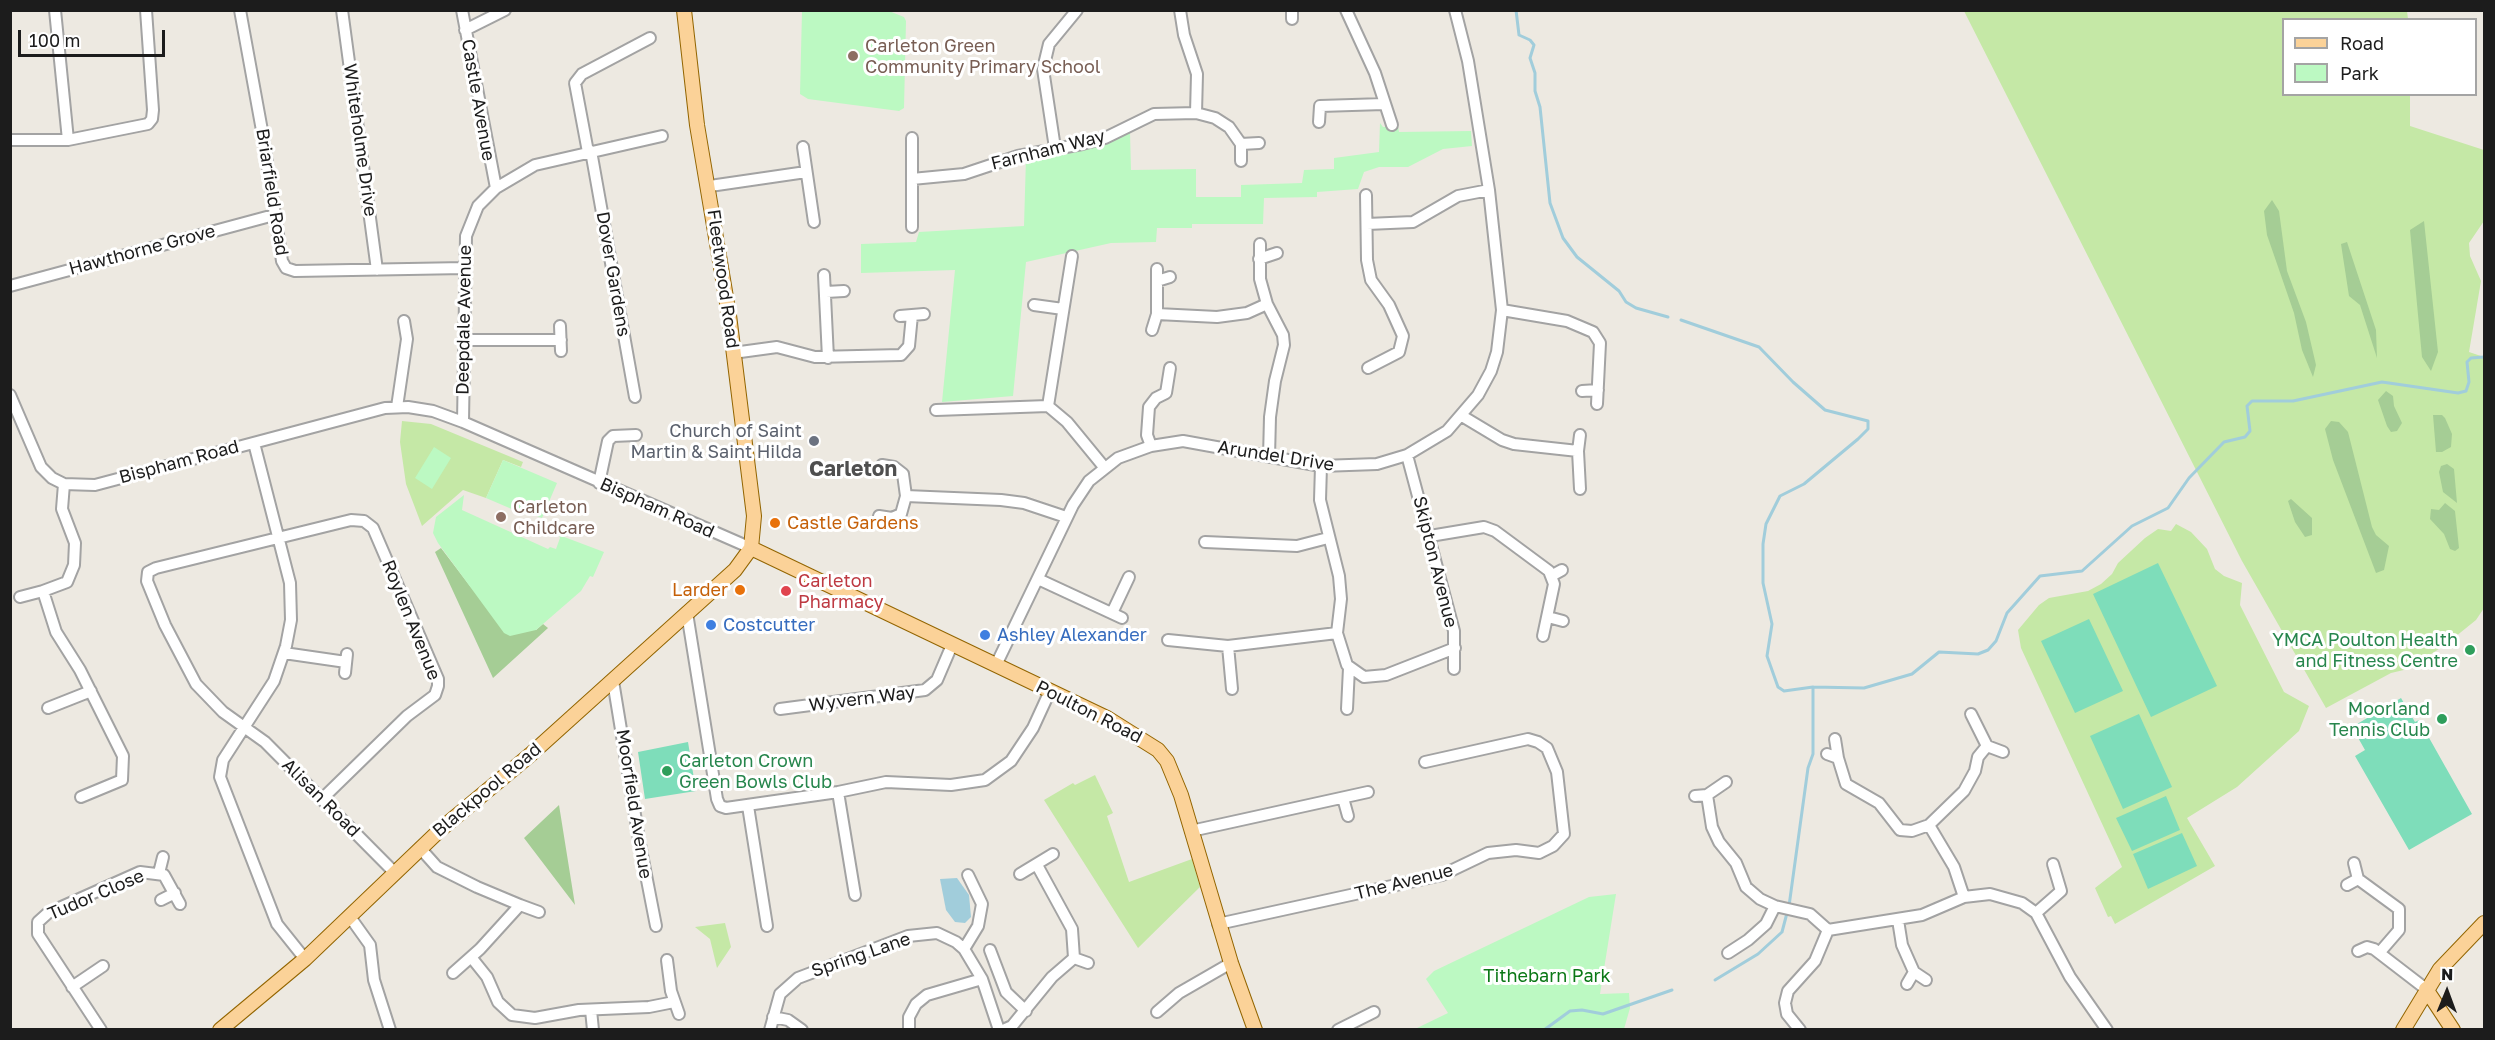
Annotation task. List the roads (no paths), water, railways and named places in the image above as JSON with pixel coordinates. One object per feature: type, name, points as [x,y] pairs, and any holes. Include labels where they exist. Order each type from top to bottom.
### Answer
[{"type":"main road","name":"Fleetwood Road","points":[[684,10],[697,125],[710,186],[754,516],[751,548]]},
{"type":"main road","name":"Blackpool Road","points":[[220,1029],[305,959],[420,848],[613,681],[735,570],[751,548]]},
{"type":"main road","name":"Poulton Road","points":[[751,548],[1107,718],[1158,750],[1167,761],[1180,795],[1218,924],[1255,1029]]},
{"type":"main road","points":[[2403,1029],[2440,969],[2484,924]]},
{"type":"main road","points":[[2426,989],[2453,1029]]},
{"type":"street","points":[[54,10],[68,140]]},
{"type":"street","points":[[10,140],[68,140],[148,124],[153,119],[146,10]]},
{"type":"street","name":"Briarfield Road","points":[[240,10],[263,136],[282,261],[286,268],[295,271],[465,268]]},
{"type":"street","name":"Whiteholme Drive","points":[[342,10],[377,270]]},
{"type":"street","name":"Castle Avenue","points":[[462,10],[496,188]]},
{"type":"street","points":[[465,30],[505,10]]},
{"type":"street","points":[[1055,148],[1043,69],[1049,44],[1077,10]]},
{"type":"street","points":[[1180,10],[1184,35],[1197,74],[1196,113]]},
{"type":"street","points":[[1346,10],[1375,73],[1392,125]]},
{"type":"street","name":"Arundel Drive","points":[[996,665],[1066,517],[1081,491],[1104,467],[1134,451],[1183,441],[1321,466],[1377,464],[1407,456],[1447,431],[1462,416],[1491,371],[1500,333],[1502,310],[1490,190],[1470,72],[1455,10]]},
{"type":"street","name":"Dover Gardens","points":[[635,397],[590,151],[575,83],[582,74],[650,38]]},
{"type":"street","points":[[1319,122],[1320,106],[1384,104]]},
{"type":"street","name":"Farnham Way","points":[[912,179],[964,174],[998,161],[1105,138],[1154,114],[1196,113],[1215,118],[1229,127],[1241,144]]},
{"type":"street","name":"Deepdale Avenue","points":[[463,422],[466,236],[478,207],[496,188],[535,165],[662,136]]},
{"type":"street","points":[[912,138],[912,226]]},
{"type":"street","points":[[1241,161],[1241,144],[1259,143]]},
{"type":"street","points":[[803,147],[814,222]]},
{"type":"street","points":[[710,186],[806,172]]},
{"type":"street","points":[[1368,225],[1413,222],[1458,196],[1490,190]]},
{"type":"street","points":[[1366,195],[1367,260],[1371,280],[1401,328],[1403,356],[1368,368]]},
{"type":"street","name":"Hawthorne Grove","points":[[10,286],[274,215]]},
{"type":"street","points":[[1260,244],[1260,279],[1267,304],[1283,335],[1284,345],[1275,381],[1270,417],[1269,457]]},
{"type":"street","points":[[1259,259],[1276,253]]},
{"type":"street","points":[[1048,406],[1071,256]]},
{"type":"street","points":[[824,275],[828,358]]},
{"type":"street","points":[[1152,330],[1157,314],[1157,275],[1170,277]]},
{"type":"street","points":[[826,292],[844,291]]},
{"type":"street","points":[[1157,314],[1217,316],[1247,313],[1267,304]]},
{"type":"street","points":[[1034,305],[1063,309]]},
{"type":"street","points":[[1502,310],[1567,321],[1593,332],[1599,343],[1597,404]]},
{"type":"street","points":[[900,316],[924,314]]},
{"type":"street","points":[[733,353],[777,347],[828,358],[895,356],[906,352],[910,340],[912,315]]},
{"type":"street","points":[[397,408],[406,352],[404,321]]},
{"type":"street","points":[[464,340],[561,345],[560,326]]},
{"type":"street","points":[[1151,446],[1147,435],[1149,407],[1156,398],[1166,393],[1170,368]]},
{"type":"street","points":[[1582,391],[1598,390]]},
{"type":"street","points":[[10,395],[41,467],[52,478],[64,484],[62,509],[75,543],[74,565],[67,582],[20,597]]},
{"type":"street","points":[[936,410],[1048,406],[1067,422],[1104,467]]},
{"type":"street","name":"Bispham Road","points":[[64,484],[95,485],[385,408],[433,411],[751,548]]},
{"type":"street","points":[[1462,416],[1508,442],[1527,447],[1578,451]]},
{"type":"street","points":[[599,483],[608,441],[613,436],[636,435]]},
{"type":"street","points":[[1580,435],[1578,451],[1580,489]]},
{"type":"street","points":[[255,443],[291,594],[290,627],[284,653],[273,681],[224,760],[220,777],[277,924],[305,959]]},
{"type":"street","name":"Skipton Avenue","points":[[1407,456],[1454,631],[1454,669]]},
{"type":"street","points":[[879,516],[892,518],[901,514],[906,496],[903,474],[894,466],[882,465]]},
{"type":"street","points":[[1321,466],[1320,500],[1339,576],[1341,599],[1337,633],[1349,668],[1347,710]]},
{"type":"street","points":[[906,496],[1024,503],[1066,517]]},
{"type":"street","name":"Roylen Avenue","points":[[279,538],[351,520],[370,524],[438,679],[435,695],[407,716],[323,798]]},
{"type":"street","points":[[1430,536],[1485,527],[1495,531],[1549,571],[1554,584],[1543,636]]},
{"type":"street","name":"Alisan Road","points":[[279,538],[156,568],[147,576],[165,625],[196,684],[212,703],[265,742],[395,873]]},
{"type":"street","points":[[1205,542],[1227,549],[1297,546],[1328,538]]},
{"type":"street","points":[[1551,576],[1562,570]]},
{"type":"street","points":[[1038,579],[1117,615],[1129,577]]},
{"type":"street","points":[[42,591],[56,632],[91,691],[123,756],[122,780],[115,785],[81,797]]},
{"type":"street","points":[[687,613],[717,799],[720,806],[726,808],[838,792],[886,782],[951,785],[984,780],[1011,761],[1033,728],[1050,691]]},
{"type":"street","points":[[1548,617],[1563,621]]},
{"type":"street","points":[[1168,640],[1190,648],[1228,646],[1337,633]]},
{"type":"street","name":"Wyvern Way","points":[[780,709],[925,690],[937,680],[952,645]]},
{"type":"street","points":[[1228,646],[1232,689]]},
{"type":"street","points":[[1349,668],[1364,676],[1386,675],[1455,648]]},
{"type":"street","points":[[284,653],[346,663]]},
{"type":"street","name":"Moorfield Avenue","points":[[613,681],[656,926]]},
{"type":"street","points":[[48,708],[91,691]]},
{"type":"street","points":[[1971,714],[1987,746],[2003,752]]},
{"type":"street","name":"The Avenue","points":[[1218,924],[1442,875],[1488,853],[1516,850],[1539,853],[1554,846],[1564,834],[1557,772],[1543,744],[1528,739],[1425,762]]},
{"type":"street","points":[[1835,739],[1846,784],[1879,803],[1900,830],[1912,831],[1929,825],[1964,791],[1975,771],[1978,757],[1987,746]]},
{"type":"street","points":[[1827,754],[1838,758]]},
{"type":"street","points":[[1442,758],[1445,770]]},
{"type":"street","points":[[1695,796],[1707,795],[1726,782]]},
{"type":"street","points":[[838,792],[855,895]]},
{"type":"street","points":[[1191,831],[1368,792]]},
{"type":"street","points":[[1707,795],[1712,827],[1719,842],[1736,863],[1746,887],[1760,899],[1778,907],[1810,914],[1828,930],[1922,915],[1964,897],[1990,894],[2007,897],[2036,913],[2070,976],[2107,1029]]},
{"type":"street","points":[[1343,798],[1348,816]]},
{"type":"street","points":[[748,806],[767,926]]},
{"type":"street","points":[[1929,825],[1954,867],[1964,897]]},
{"type":"street","points":[[420,848],[437,867],[477,887],[539,912]]},
{"type":"street","points":[[1020,874],[1053,854]]},
{"type":"street","name":"Tudor Close","points":[[159,873],[163,857]]},
{"type":"street","points":[[2354,863],[2358,879],[2399,909],[2399,930],[2380,952]]},
{"type":"street","points":[[1037,864],[1072,929],[1074,957]]},
{"type":"street","points":[[2036,913],[2061,891],[2053,864]]},
{"type":"street","name":"Tudor Close","points":[[101,1029],[38,934],[38,922],[48,913],[140,872],[159,873],[169,881],[178,898],[161,900]]},
{"type":"street","points":[[964,949],[978,926],[982,904],[968,875]]},
{"type":"street","points":[[2348,885],[2358,879]]},
{"type":"street","points":[[453,973],[520,904]]},
{"type":"street","points":[[1728,953],[1766,924],[1778,907]]},
{"type":"street","points":[[350,917],[370,945],[374,980],[390,1029]]},
{"type":"street","points":[[1898,920],[1902,945],[1914,972],[1926,980]]},
{"type":"street","points":[[1800,1029],[1787,1014],[1786,997],[1788,991],[1815,961],[1828,930]]},
{"type":"street","name":"Spring Lane","points":[[770,1029],[780,994],[798,978],[852,955],[908,936],[937,933],[956,942],[964,949],[982,979],[1001,1029]]},
{"type":"street","points":[[2358,951],[2367,947],[2380,952],[2426,989]]},
{"type":"street","points":[[990,950],[1006,992],[1026,1011]]},
{"type":"street","points":[[471,957],[487,977],[498,1002],[512,1015],[535,1018],[591,1010],[649,1007],[674,1002]]},
{"type":"street","points":[[1074,957],[1088,963]]},
{"type":"street","points":[[1001,1029],[1012,1026],[1052,977],[1074,957]]},
{"type":"street","points":[[667,960],[674,1002],[679,1014]]},
{"type":"street","points":[[1156,1012],[1179,993],[1231,963]]},
{"type":"street","points":[[72,987],[103,966]]},
{"type":"street","points":[[1907,984],[1914,972]]},
{"type":"street","points":[[909,1029],[909,1017],[916,1004],[927,995],[982,979]]},
{"type":"street","points":[[591,1010],[593,1029]]},
{"type":"street","points":[[1338,1029],[1374,1012]]},
{"type":"street","points":[[773,1017],[788,1020],[802,1029]]},
{"type":"water","points":[[957,878],[969,895],[971,917],[965,923],[955,922],[946,910],[940,879]]},
{"type":"waterway","points":[[1516,10],[1519,35],[1530,40],[1534,45],[1530,58],[1535,73],[1535,91],[1540,107],[1550,203],[1563,238],[1577,257],[1619,291],[1626,302],[1636,308],[1668,317]]},
{"type":"waterway","points":[[1681,320],[1759,347],[1793,382],[1825,410],[1868,421],[1868,429],[1858,439],[1804,484],[1780,496],[1766,524],[1763,544],[1763,583],[1772,624],[1767,656],[1778,687],[1784,691],[1813,687]]},
{"type":"waterway","points":[[1789,906],[1808,768],[1813,754],[1813,687],[1864,688],[1912,674],[1939,652],[1978,654],[1988,650],[1996,641],[2007,613],[2040,576],[2082,571],[2132,526],[2168,508],[2189,478],[2224,442],[2245,437],[2250,431],[2247,406],[2252,401],[2293,401],[2382,382],[2458,393],[2466,391],[2469,382],[2467,362],[2471,358],[2484,357]]},
{"type":"waterway","points":[[1715,980],[1758,954],[1782,932],[1787,913]]},
{"type":"waterway","points":[[1544,1030],[1570,1011],[1582,1010],[1603,1014],[1672,990]]},
{"type":"place","name":"Carleton Green Community Primary School","points":[[853,56]]},
{"type":"place","name":"Church of Saint Martin & Saint Hilda","points":[[814,441]]},
{"type":"place","name":"Carleton Childcare","points":[[501,517]]},
{"type":"place","name":"Castle Gardens","points":[[775,523]]},
{"type":"place","name":"Larder","points":[[740,590]]},
{"type":"place","name":"Carleton Pharmacy","points":[[786,591]]},
{"type":"place","name":"Costcutter","points":[[711,625]]},
{"type":"place","name":"Ashley Alexander","points":[[985,635]]},
{"type":"place","name":"YMCA Poulton Health and Fitness Centre","points":[[2470,650]]},
{"type":"place","name":"Moorland Tennis Club","points":[[2442,719]]},
{"type":"place","name":"Carleton Crown Green Bowls Club","points":[[667,771]]},
{"type":"district","name":"Carleton","points":[[853,469]]},
{"type":"park label","name":"Tithebarn Park","points":[[1547,976]]}]
